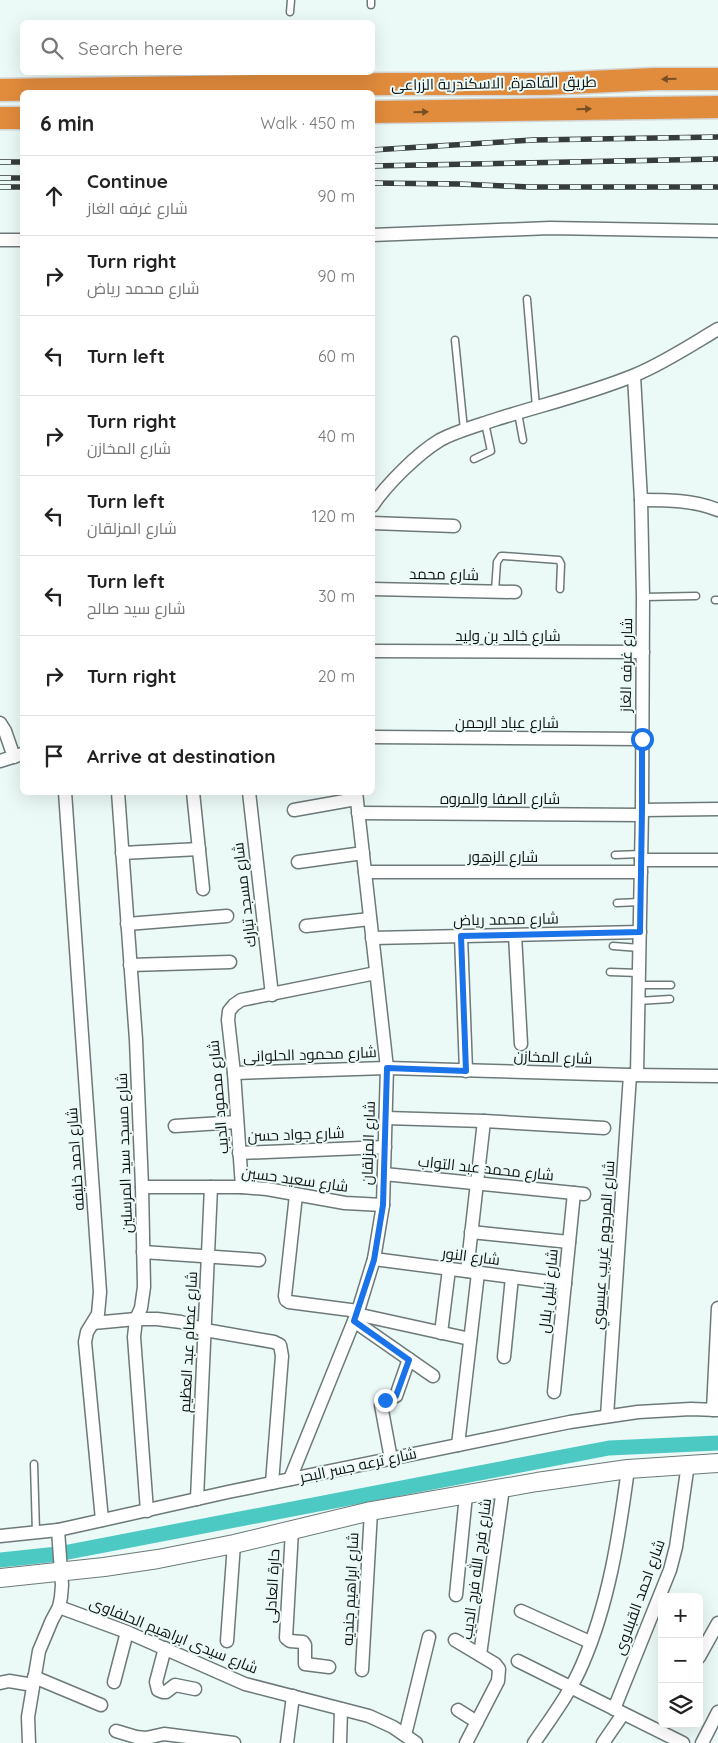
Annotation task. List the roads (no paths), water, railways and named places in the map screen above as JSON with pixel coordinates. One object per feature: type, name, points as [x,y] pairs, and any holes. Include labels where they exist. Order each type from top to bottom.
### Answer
[{"type":"highway","name":"طريق القاهرة, الاسكندرية الزراعى","points":[[0,90],[400,84],[545,84],[655,79],[718,79]]},
{"type":"highway","name":"طريق القاهرة, الاسكندرية الزراعى","points":[[375,112],[718,107]]},
{"type":"highway","points":[[0,118],[20,118]]},
{"type":"street","points":[[375,235],[550,228],[718,231]]},
{"type":"street","points":[[0,240],[20,240]]},
{"type":"street","points":[[375,502],[400,474],[424,452],[440,441],[464,430],[634,376],[666,360],[718,329]]},
{"type":"street","name":"شارع غرفه الغاز","points":[[634,376],[641,500],[643,597],[640,948],[634,1075]]},
{"type":"street","points":[[641,500],[679,500],[704,504],[718,510]]},
{"type":"street","points":[[375,523],[454,526]]},
{"type":"street","name":"شارع محمد","points":[[375,589],[516,592]]},
{"type":"street","name":"شارع خالد بن وليد","points":[[375,651],[643,652]]},
{"type":"street","points":[[0,723],[18,756],[0,761]]},
{"type":"street","name":"شارع عباد الرحمن","points":[[375,737],[642,739]]},
{"type":"street","name":"شارع احمد خليفه","points":[[65,795],[100,1292],[98,1314],[87,1332],[86,1342],[102,1520]]},
{"type":"street","name":"شارع مسجد سيد المرسلين","points":[[118,795],[136,1040],[142,1187],[143,1299],[136,1319],[134,1338],[147,1511]]},
{"type":"street","points":[[192,795],[203,889]]},
{"type":"street","name":"شارع مسجد تبارك","points":[[248,795],[272,994]]},
{"type":"street","points":[[294,810],[356,796]]},
{"type":"street","name":"شارع المزلقان","points":[[290,1479],[356,1315],[374,1260],[383,1205],[387,1068],[356,796]]},
{"type":"street","name":"شارع الصفا والمروه","points":[[358,813],[642,813],[718,809]]},
{"type":"street","points":[[122,853],[199,849]]},
{"type":"street","points":[[298,862],[363,852]]},
{"type":"street","name":"شارع الزهور","points":[[365,872],[718,860]]},
{"type":"street","points":[[128,924],[227,916]]},
{"type":"street","points":[[306,926],[370,919]]},
{"type":"street","name":"شارع محمد رياض","points":[[372,938],[640,932]]},
{"type":"street","points":[[515,935],[521,1044]]},
{"type":"street","points":[[461,936],[466,1071]]},
{"type":"street","points":[[130,965],[230,962]]},
{"type":"street","points":[[272,994],[376,973]]},
{"type":"street","name":"شارع محمود الديب","points":[[242,1187],[234,1073],[228,1020],[229,1011],[241,1000],[272,994]]},
{"type":"street","name":"شارع المخازن","points":[[387,1068],[718,1076]]},
{"type":"street","name":"شارع محمود الحلوانى","points":[[234,1073],[387,1068]]},
{"type":"street","name":"شارع المرحوم غريب عيسوي","points":[[607,1416],[634,1075]]},
{"type":"street","points":[[386,1118],[604,1128]]},
{"type":"street","points":[[458,1445],[470,1340],[471,1232],[484,1121]]},
{"type":"street","points":[[176,1126],[238,1122]]},
{"type":"street","name":"شارع جواد حسن","points":[[239,1153],[385,1147]]},
{"type":"street","name":"شارع محمد عبد التواب","points":[[384,1174],[579,1193]]},
{"type":"street","name":"شارع سعيد حسين","points":[[142,1187],[242,1187],[267,1189],[345,1204],[383,1205]]},
{"type":"street","name":"شارع عصام عبد العظيم","points":[[197,1499],[211,1187]]},
{"type":"street","name":"شارع نبيل بلال","points":[[554,1392],[569,1242],[579,1193]]},
{"type":"street","points":[[296,1195],[286,1300],[470,1340]]},
{"type":"street","points":[[471,1232],[569,1242]]},
{"type":"street","points":[[143,1252],[259,1260]]},
{"type":"street","name":"شارع النور","points":[[374,1260],[565,1284]]},
{"type":"street","points":[[442,1333],[449,1269]]},
{"type":"street","points":[[504,1357],[512,1277]]},
{"type":"street","points":[[715,1410],[718,1308]]},
{"type":"street","points":[[356,1315],[409,1360],[433,1376]]},
{"type":"street","points":[[93,1323],[157,1319],[182,1322],[205,1330],[274,1342],[280,1345],[282,1356],[272,1483]]},
{"type":"street","points":[[391,1459],[381,1405],[385,1400],[396,1396],[409,1360]]},
{"type":"street","name":"شارع ترعه جسر البحر","points":[[0,1536],[36,1532],[59,1534],[102,1520],[197,1499],[570,1422],[647,1411],[692,1408],[715,1410]]},
{"type":"street","points":[[0,1578],[61,1569],[158,1559],[234,1544],[371,1511],[503,1488],[628,1469],[718,1463]]},
{"type":"street","name":"شارع احمد القبلاوى","points":[[603,1743],[618,1711],[670,1570],[676,1547],[688,1464]]},
{"type":"street","points":[[534,1743],[570,1688],[582,1665],[590,1642],[608,1585],[620,1530],[628,1469]]},
{"type":"street","name":"شارع فرج الله فرج الديب","points":[[480,1655],[503,1488]]},
{"type":"street","points":[[456,1595],[466,1494]]},
{"type":"street","name":"شارع ابراهيم جنديه","points":[[362,1670],[371,1511]]},
{"type":"street","name":"حارة العادلى","points":[[292,1530],[286,1638],[290,1641],[303,1642],[305,1645],[305,1664],[329,1667]]},
{"type":"street","points":[[29,1743],[28,1717],[39,1651],[59,1607],[62,1585],[59,1534]]},
{"type":"street","points":[[227,1641],[234,1544]]},
{"type":"street","name":"شارع سيدى ابراهيم الحلفاوى","points":[[59,1607],[166,1648],[231,1679],[369,1716],[393,1727],[416,1743]]},
{"type":"street","points":[[521,1611],[590,1642]]},
{"type":"street","points":[[703,1649],[718,1623]]},
{"type":"street","points":[[114,1682],[127,1632]]},
{"type":"street","points":[[405,1735],[429,1638]]},
{"type":"street","points":[[455,1640],[495,1664],[499,1669],[500,1675],[466,1743]]},
{"type":"street","points":[[166,1648],[156,1682],[158,1690],[166,1692],[175,1685],[195,1689]]},
{"type":"street","points":[[518,1661],[618,1711],[658,1727]]},
{"type":"street","points":[[0,1683],[34,1681],[101,1705]]},
{"type":"street","points":[[287,1743],[293,1696]]},
{"type":"street","points":[[340,1743],[341,1709]]},
{"type":"street","points":[[458,1710],[477,1722]]},
{"type":"street","points":[[702,1743],[718,1712]]},
{"type":"street","points":[[660,1728],[683,1743]]},
{"type":"street","points":[[116,1731],[136,1737],[146,1738],[164,1734],[234,1743]]},
{"type":"lane","points":[[290,12],[291,0]]},
{"type":"lane","points":[[527,299],[536,407]]},
{"type":"lane","points":[[455,340],[464,430]]},
{"type":"lane","points":[[518,412],[523,440]]},
{"type":"lane","points":[[474,459],[492,451],[485,423]]},
{"type":"lane","points":[[496,591],[497,562],[500,556],[559,560],[561,564],[560,589]]},
{"type":"lane","points":[[643,597],[696,596]]},
{"type":"lane","points":[[615,855],[641,862]]},
{"type":"lane","points":[[617,903],[640,902]]},
{"type":"lane","points":[[613,946],[640,948]]},
{"type":"lane","points":[[610,972],[671,985]]},
{"type":"lane","points":[[638,1001],[670,999]]},
{"type":"lane","points":[[34,1464],[36,1532]]},
{"type":"waterway","points":[[0,1560],[58,1554],[609,1448],[718,1443]]},
{"type":"railway","points":[[375,150],[533,140],[718,137]]},
{"type":"railway","points":[[375,166],[718,159]]},
{"type":"railway","points":[[0,162],[20,162]]},
{"type":"railway","points":[[0,178],[20,178]]},
{"type":"railway","points":[[375,183],[529,187],[718,187]]},
{"type":"railway","points":[[0,187],[20,187]]}]
